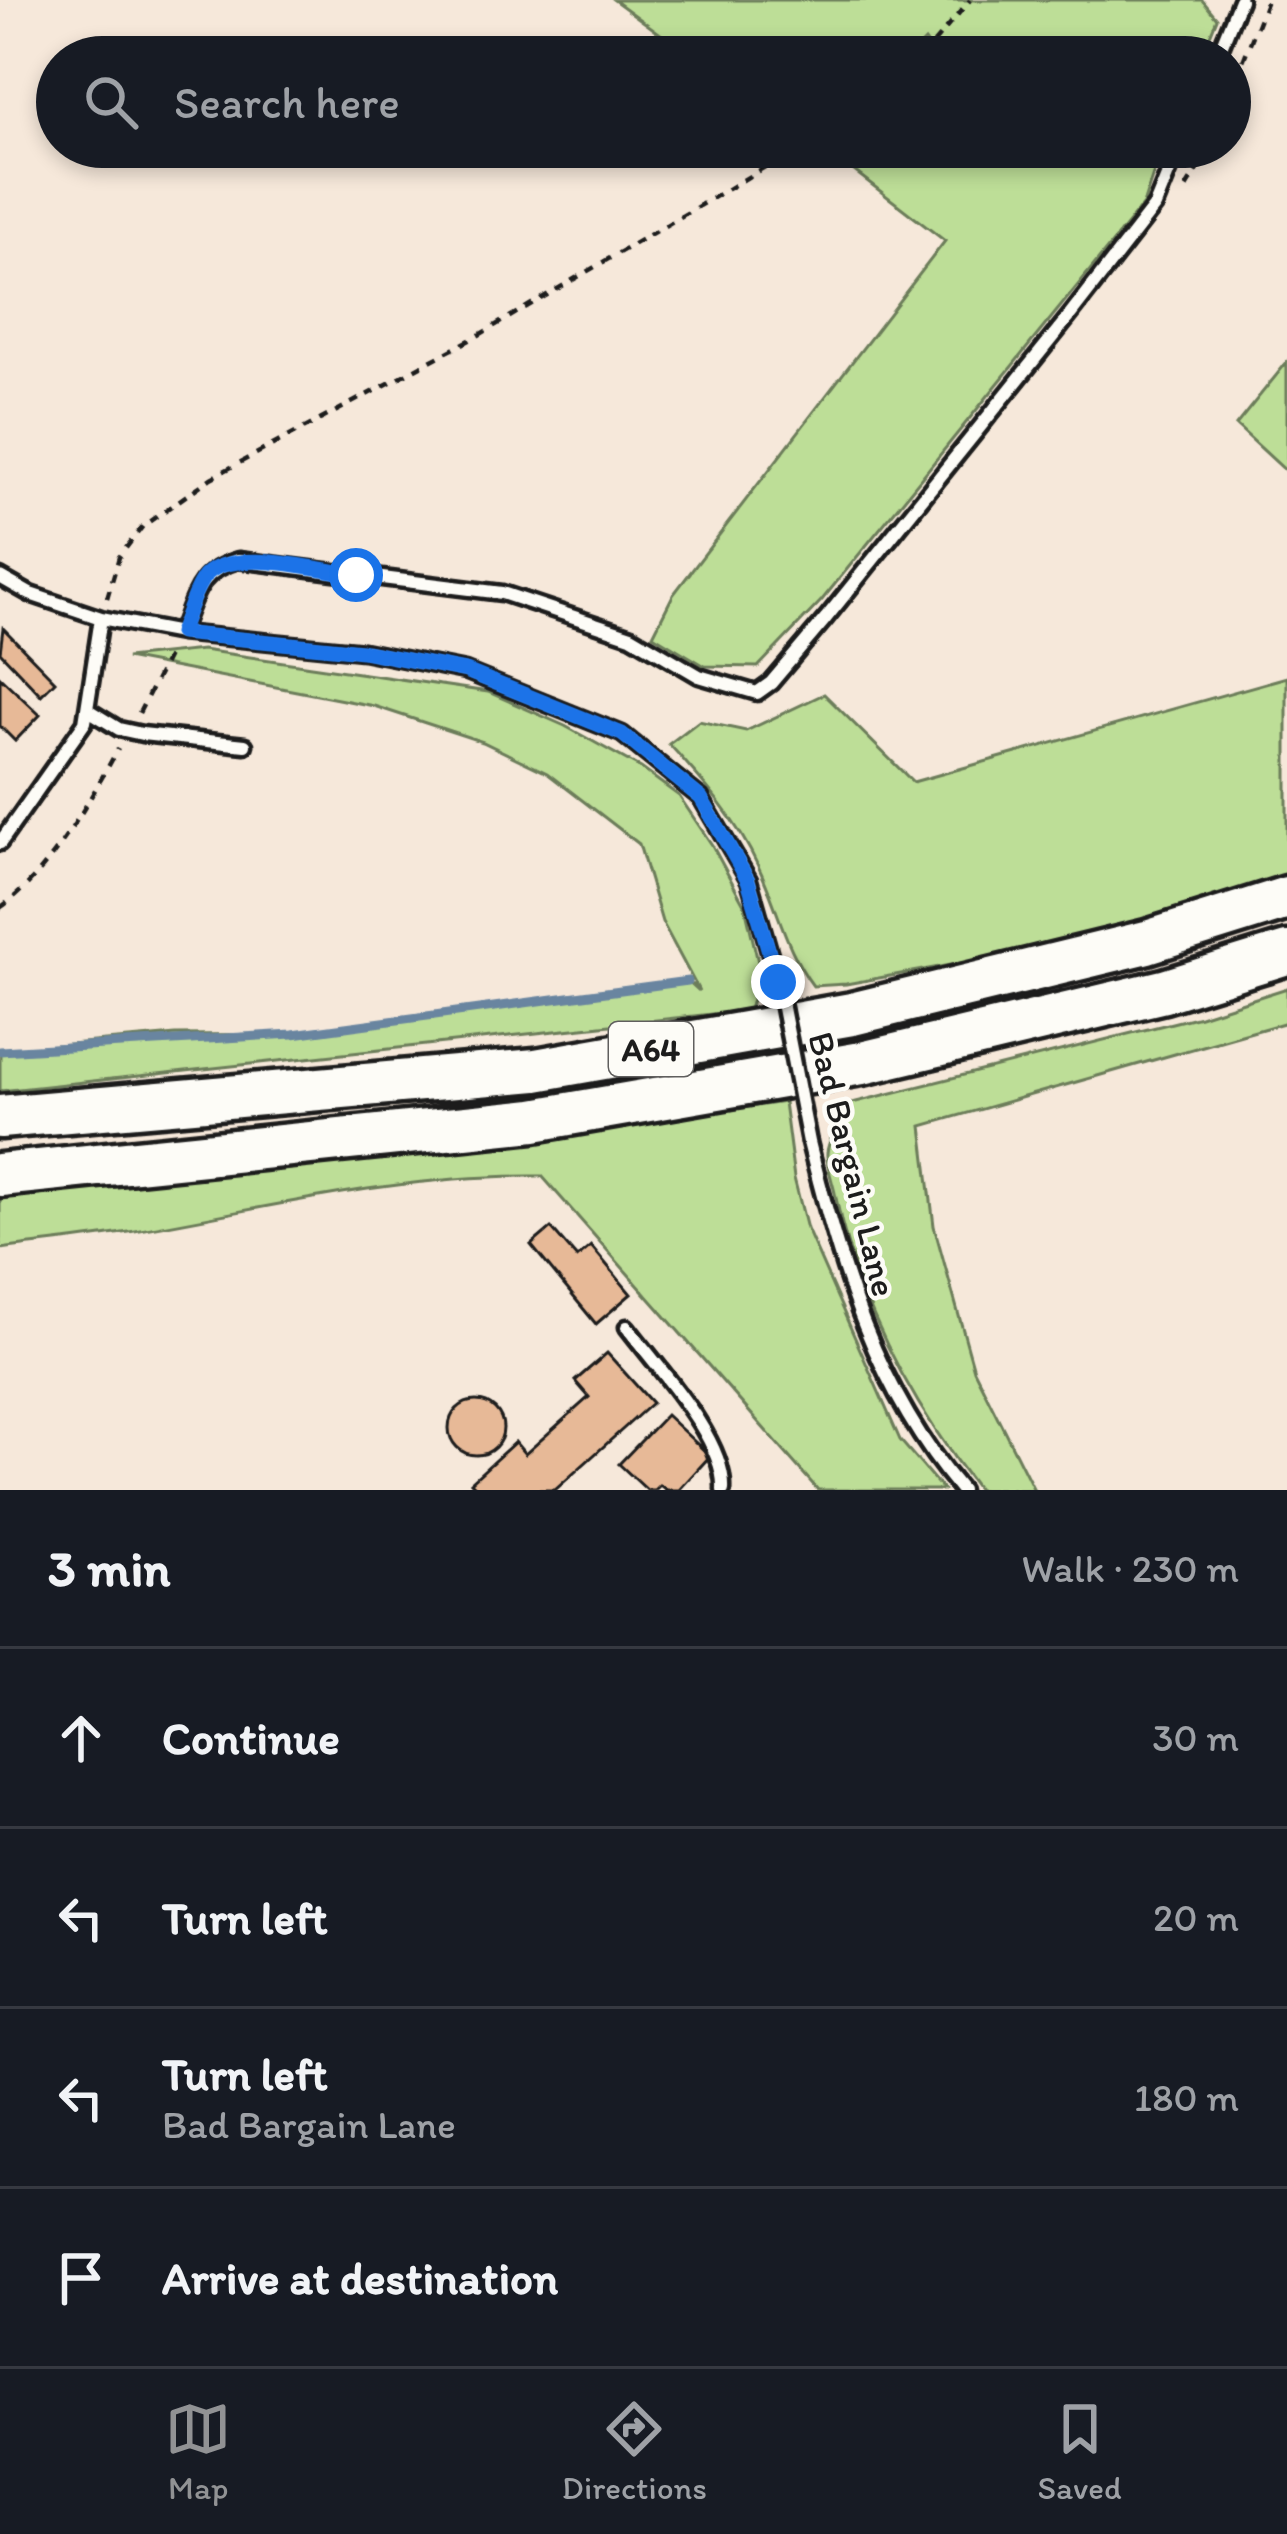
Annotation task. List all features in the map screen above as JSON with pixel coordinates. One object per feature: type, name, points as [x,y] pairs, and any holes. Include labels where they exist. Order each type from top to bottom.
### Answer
[{"type":"highway","name":"A64","points":[[0,1118],[536,1070],[852,1014],[1147,942],[1287,898]]},
{"type":"highway","name":"A64","points":[[0,1175],[534,1120],[862,1063],[1164,992],[1287,953]]},
{"type":"lane","points":[[1225,36],[1240,0]]},
{"type":"lane","points":[[180,633],[203,578],[216,566],[238,560],[502,593],[632,637],[699,676],[757,693],[826,618],[1071,314],[1155,206],[1170,168]]},
{"type":"lane","name":"Bad Bargain Lane","points":[[0,578],[30,594],[101,618],[180,633],[362,651],[466,671],[622,734],[701,798],[748,880],[778,982],[832,1236],[862,1324],[893,1393],[936,1461],[961,1490]]},
{"type":"lane","points":[[0,843],[85,722],[101,618]]},
{"type":"lane","points":[[88,710],[128,731],[245,745]]},
{"type":"lane","points":[[627,1327],[701,1427],[717,1457],[723,1490]]},
{"type":"path","points":[[940,36],[970,0]]},
{"type":"path","points":[[1251,42],[1268,0]]},
{"type":"path","points":[[101,618],[119,557],[143,526],[211,478],[479,334],[763,168]]},
{"type":"path","points":[[0,908],[26,889],[94,792],[180,633]]},
{"type":"green space","points":[[614,0],[1202,0],[1217,18],[1210,36],[663,36]]},
{"type":"green space","points":[[850,168],[1155,168],[1143,205],[822,600],[758,667],[705,666],[653,635],[673,595],[945,241]]},
{"type":"green space","points":[[1287,362],[1287,472],[1236,425]]},
{"type":"green space","points":[[202,650],[488,692],[565,726],[641,768],[679,796],[745,906],[760,971],[749,1010],[0,1091],[0,1050],[176,1035],[293,1034],[688,981],[699,991],[662,922],[639,844],[547,773],[483,742],[374,706],[126,658]]},
{"type":"green space","points":[[1287,677],[1287,881],[1077,942],[846,984],[813,986],[795,957],[750,849],[707,787],[669,744],[699,721],[746,731],[824,694],[913,782]]},
{"type":"green space","points":[[1287,988],[1287,1022],[922,1126],[934,1226],[974,1370],[1034,1490],[978,1490],[910,1388],[858,1277],[827,1158],[841,1120],[852,1103],[1200,1016]]},
{"type":"green space","points":[[784,1102],[794,1178],[807,1229],[900,1440],[943,1490],[818,1490],[542,1176],[386,1187],[129,1232],[0,1249],[0,1196],[459,1149]]},
{"type":"building","points":[[3,628],[55,681],[41,695],[0,652]]},
{"type":"building","points":[[0,677],[40,715],[15,741],[0,726]]},
{"type":"building","points":[[551,1228],[577,1258],[591,1246],[631,1294],[596,1324],[531,1245]]},
{"type":"building","points":[[607,1353],[652,1403],[555,1490],[479,1490],[471,1482],[515,1442],[525,1454],[589,1397],[575,1381]]},
{"type":"building","points":[[476,1401],[495,1409],[503,1428],[495,1447],[476,1455],[457,1447],[449,1428],[457,1409]]},
{"type":"building","points":[[666,1415],[710,1456],[679,1490],[660,1485],[647,1490],[619,1464]]},
{"type":"waterway","points":[[0,1051],[293,1034],[688,981]]},
{"type":"route","points":[[356,575],[238,560],[216,566],[203,578],[180,633],[362,651],[466,671],[622,734],[701,798],[748,880],[778,982]]}]
